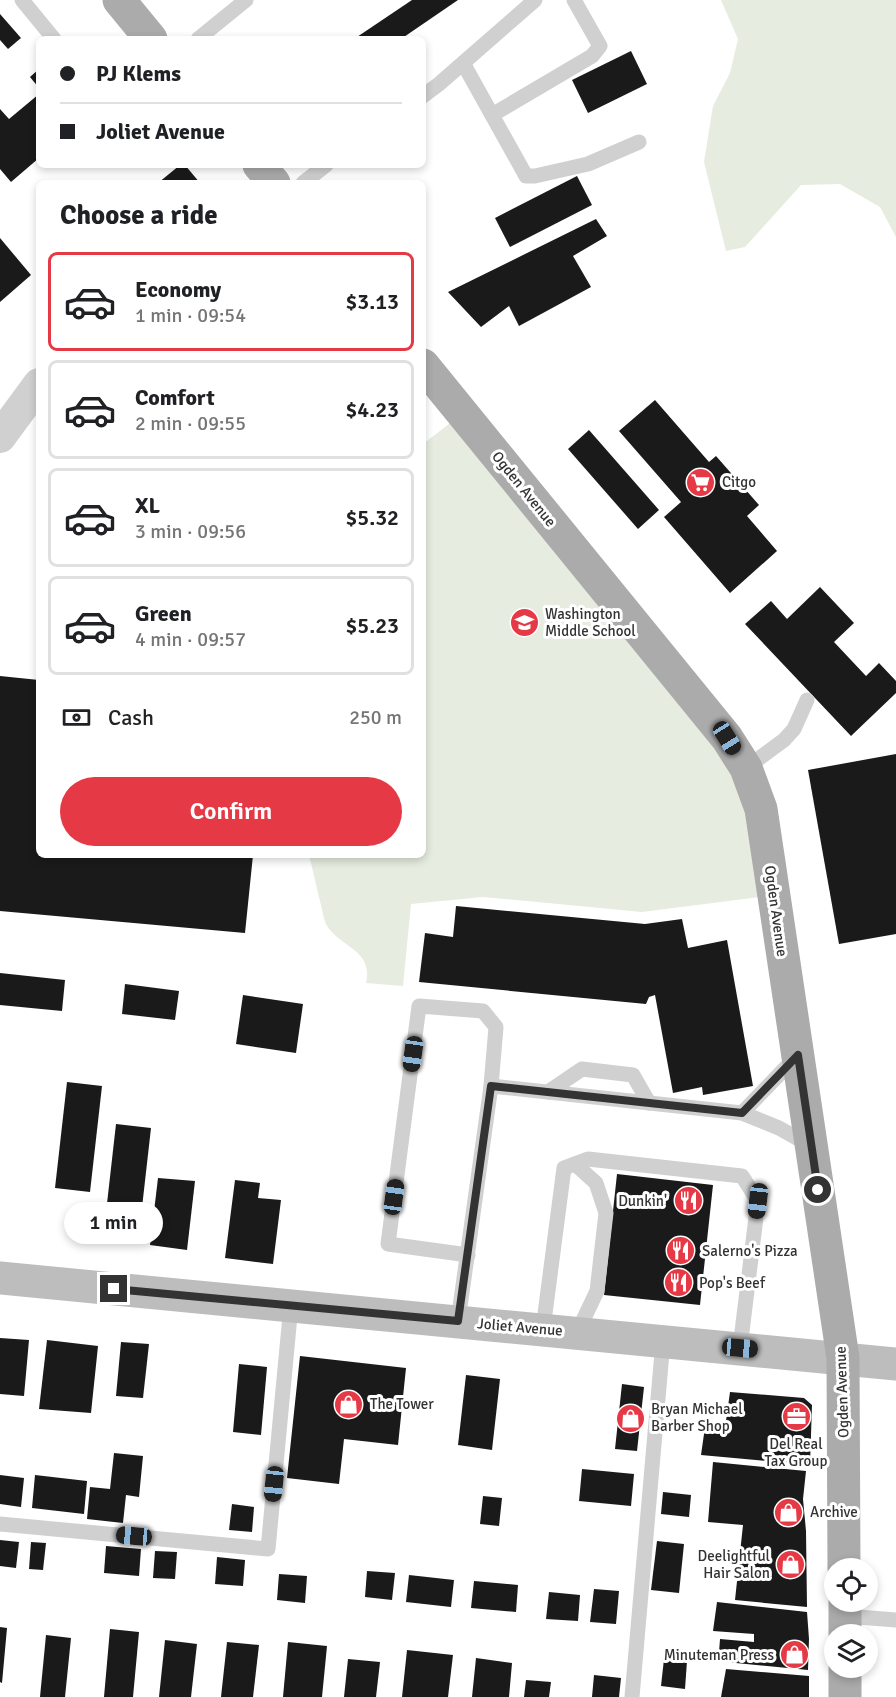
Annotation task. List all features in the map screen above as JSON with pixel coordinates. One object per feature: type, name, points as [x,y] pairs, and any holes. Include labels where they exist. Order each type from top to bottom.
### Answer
[{"type":"main road","points":[[119,0],[149,36]]},
{"type":"main road","name":"Ogden Avenue","points":[[426,369],[727,738],[746,768],[761,809],[843,1358],[844,1558]]},
{"type":"main road","points":[[845,1678],[845,1697]]},
{"type":"street","points":[[0,437],[36,388]]},
{"type":"street","name":"Joliet Avenue","points":[[0,1278],[896,1364]]},
{"type":"lane","points":[[22,0],[52,36]]},
{"type":"lane","points":[[202,36],[246,0]]},
{"type":"lane","points":[[426,94],[536,0]]},
{"type":"lane","points":[[492,115],[592,56],[600,46],[574,0]]},
{"type":"lane","points":[[464,63],[526,176],[588,164],[639,142]]},
{"type":"lane","points":[[276,179],[315,168]]},
{"type":"lane","points":[[746,768],[784,740],[794,729],[807,700]]},
{"type":"lane","points":[[458,1321],[468,1255],[491,1086],[496,1027],[483,1011],[419,1006],[387,1244],[468,1255]]},
{"type":"lane","points":[[742,1113],[798,1055]]},
{"type":"lane","points":[[548,1092],[582,1069],[633,1075],[649,1103]]},
{"type":"lane","points":[[491,1086],[742,1113],[780,1128],[811,1146]]},
{"type":"lane","points":[[543,1329],[564,1168],[588,1159],[742,1176],[758,1201],[740,1348]]},
{"type":"lane","points":[[575,1164],[596,1183],[606,1213],[597,1291],[577,1332]]},
{"type":"lane","points":[[0,1524],[268,1549],[291,1305]]},
{"type":"lane","points":[[632,1697],[663,1341]]},
{"type":"lane","points":[[845,1618],[896,1620]]},
{"type":"shaded area","points":[[721,0],[896,0],[896,237],[880,207],[840,184],[801,185],[745,247],[726,251],[704,162],[713,106],[730,73],[738,39]]},
{"type":"shaded area","name":"Washington Middle School","points":[[458,417],[741,773],[767,896],[642,912],[483,897],[411,904],[403,986],[366,983],[367,972],[360,955],[331,932],[326,924],[310,858],[426,858],[426,442]]},
{"type":"building","points":[[412,0],[458,0],[405,36],[358,36]]},
{"type":"building","points":[[0,14],[21,38],[8,49],[0,40]]},
{"type":"building","points":[[631,51],[647,84],[588,113],[572,80]]},
{"type":"building","points":[[36,72],[36,84],[30,77]]},
{"type":"building","points":[[36,96],[36,161],[11,182],[0,169],[0,109],[9,119]]},
{"type":"building","points":[[176,168],[188,168],[198,180],[162,180]]},
{"type":"building","points":[[577,176],[592,205],[510,247],[495,218]]},
{"type":"building","points":[[596,219],[607,236],[573,256],[591,287],[519,326],[509,306],[481,327],[448,292]]},
{"type":"building","points":[[0,238],[31,275],[0,302]]},
{"type":"building","name":"Citgo","points":[[655,400],[709,462],[716,456],[759,505],[747,516],[777,551],[730,593],[664,517],[681,502],[619,431]]},
{"type":"building","points":[[589,430],[659,510],[638,529],[568,449]]},
{"type":"building","points":[[820,587],[854,623],[834,642],[866,676],[879,663],[896,681],[896,693],[851,736],[745,624],[771,601],[787,619]]},
{"type":"building","points":[[0,676],[36,680],[36,858],[253,858],[245,933],[0,911]]},
{"type":"building","points":[[896,754],[896,934],[839,944],[808,770]]},
{"type":"building","points":[[456,906],[645,924],[682,919],[688,948],[727,940],[753,1086],[703,1095],[702,1087],[673,1093],[655,995],[649,997],[646,1004],[419,982],[425,933],[453,937]]},
{"type":"building","points":[[0,973],[65,980],[62,1011],[0,1005]]},
{"type":"building","points":[[125,984],[179,991],[175,1020],[122,1014]]},
{"type":"building","points":[[243,995],[303,1004],[296,1053],[236,1044]]},
{"type":"building","points":[[67,1082],[102,1086],[90,1192],[55,1188]]},
{"type":"building","points":[[116,1124],[151,1128],[139,1234],[104,1230]]},
{"type":"building","points":[[617,1174],[713,1185],[700,1305],[604,1295]]},
{"type":"building","points":[[158,1178],[195,1181],[187,1250],[150,1245]]},
{"type":"building","points":[[235,1180],[260,1183],[258,1198],[281,1200],[273,1264],[225,1258]]},
{"type":"building","points":[[0,1338],[29,1340],[24,1396],[0,1394]]},
{"type":"building","points":[[47,1340],[98,1346],[91,1413],[39,1409]]},
{"type":"building","points":[[121,1342],[149,1344],[143,1398],[116,1396]]},
{"type":"building","name":"The Tower","points":[[300,1356],[406,1368],[398,1445],[344,1439],[339,1484],[287,1478]]},
{"type":"building","points":[[239,1364],[267,1367],[261,1435],[233,1432]]},
{"type":"building","points":[[466,1375],[500,1379],[492,1450],[458,1445]]},
{"type":"building","name":"Bryan Michael Barber Shop","points":[[622,1384],[644,1387],[637,1451],[615,1449]]},
{"type":"building","points":[[730,1392],[804,1398],[812,1405],[810,1465],[701,1455],[705,1427],[725,1428]]},
{"type":"building","points":[[114,1453],[143,1456],[139,1497],[126,1495],[123,1523],[87,1519],[90,1487],[110,1489]]},
{"type":"building","points":[[713,1462],[806,1471],[803,1499],[806,1531],[807,1607],[735,1600],[743,1525],[708,1522]]},
{"type":"building","points":[[582,1469],[634,1474],[631,1506],[579,1501]]},
{"type":"building","points":[[0,1475],[24,1478],[21,1507],[0,1504]]},
{"type":"building","points":[[35,1475],[87,1481],[84,1514],[32,1508]]},
{"type":"building","points":[[663,1492],[691,1495],[689,1517],[661,1514]]},
{"type":"building","points":[[483,1496],[502,1498],[499,1526],[480,1524]]},
{"type":"building","points":[[232,1504],[254,1507],[252,1532],[229,1530]]},
{"type":"building","points":[[0,1540],[19,1542],[16,1568],[0,1566]]},
{"type":"building","points":[[657,1541],[684,1544],[679,1593],[651,1590]]},
{"type":"building","points":[[31,1542],[46,1543],[43,1570],[29,1569]]},
{"type":"building","points":[[106,1546],[141,1549],[139,1576],[104,1573]]},
{"type":"building","points":[[155,1551],[177,1552],[175,1579],[153,1578]]},
{"type":"building","points":[[217,1557],[245,1560],[243,1586],[215,1584]]},
{"type":"building","points":[[367,1571],[395,1573],[392,1600],[365,1597]]},
{"type":"building","points":[[279,1574],[307,1576],[305,1603],[277,1600]]},
{"type":"building","points":[[409,1575],[454,1580],[451,1607],[406,1602]]},
{"type":"building","points":[[474,1581],[518,1585],[516,1612],[471,1608]]},
{"type":"building","points":[[594,1589],[619,1591],[616,1624],[590,1622]]},
{"type":"building","points":[[549,1592],[580,1595],[578,1621],[546,1619]]},
{"type":"building","points":[[717,1602],[807,1612],[808,1670],[705,1660],[706,1651],[719,1652],[720,1639],[754,1642],[754,1634],[713,1631]]},
{"type":"building","points":[[0,1627],[7,1628],[2,1683],[0,1682]]},
{"type":"building","points":[[110,1629],[139,1632],[133,1697],[104,1697]]},
{"type":"building","points":[[46,1635],[71,1638],[65,1697],[40,1697]]},
{"type":"building","points":[[165,1640],[197,1644],[191,1697],[159,1697]]},
{"type":"building","points":[[227,1642],[259,1645],[253,1697],[221,1697]]},
{"type":"building","points":[[288,1642],[327,1646],[322,1697],[283,1697]]},
{"type":"building","points":[[407,1650],[453,1655],[448,1697],[402,1697]]},
{"type":"building","points":[[476,1658],[512,1663],[509,1697],[472,1697]]},
{"type":"building","points":[[348,1659],[380,1662],[376,1697],[344,1697]]},
{"type":"building","points":[[664,1659],[687,1661],[685,1689],[661,1686]]},
{"type":"building","points":[[726,1669],[809,1676],[809,1697],[721,1697]]},
{"type":"building","points":[[594,1675],[621,1678],[619,1697],[592,1697]]},
{"type":"building","points":[[526,1680],[551,1682],[549,1697],[524,1697]]},
{"type":"place","name":"Citgo","points":[[701,482]]},
{"type":"place","name":"Washington Middle School","points":[[524,623]]},
{"type":"place","name":"Dunkin'","points":[[688,1201]]},
{"type":"place","name":"Salerno's Pizza","points":[[681,1251]]},
{"type":"place","name":"Pop's Beef","points":[[678,1283]]},
{"type":"place","name":"The Tower","points":[[349,1404]]},
{"type":"place","name":"Del Real Tax Group","points":[[796,1417]]},
{"type":"place","name":"Bryan Michael Barber Shop","points":[[630,1418]]},
{"type":"place","name":"Archive","points":[[789,1512]]},
{"type":"place","name":"Deelightful Hair Salon","points":[[791,1565]]},
{"type":"place","name":"Minuteman Press","points":[[795,1655]]},
{"type":"route","points":[[114,1289],[458,1321],[491,1086],[742,1113],[798,1055],[818,1190]]}]
